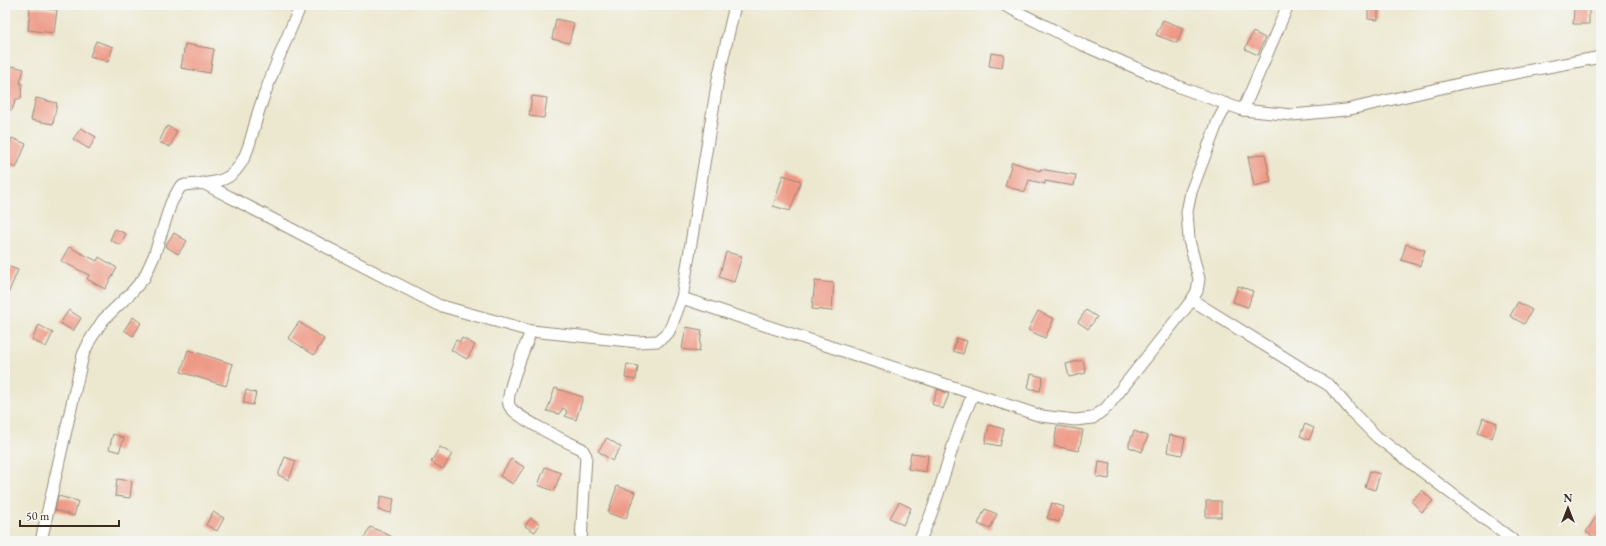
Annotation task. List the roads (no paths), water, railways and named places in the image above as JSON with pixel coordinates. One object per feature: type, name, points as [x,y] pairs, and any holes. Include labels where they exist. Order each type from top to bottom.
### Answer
[{"type":"street","points":[[41,541],[82,355],[90,340],[104,320],[144,278],[175,194],[180,187],[185,185],[218,182],[228,177],[236,170],[248,148],[263,100],[301,5]]},
{"type":"street","points":[[202,183],[438,305],[532,331],[638,342],[658,341],[668,333],[682,298],[718,79],[735,5]]},
{"type":"street","points":[[1004,5],[1081,44],[1182,88],[1243,110],[1292,115],[1346,110],[1463,83],[1601,57]]},
{"type":"street","points":[[1243,110],[1288,5]]},
{"type":"street","points":[[682,298],[1041,416],[1075,420],[1093,418],[1107,407],[1192,300],[1197,291],[1199,279],[1190,240],[1187,212],[1191,192],[1218,121],[1227,104]]},
{"type":"street","points":[[1192,300],[1330,386],[1353,413],[1377,437],[1514,541]]},
{"type":"street","points":[[532,331],[509,393],[509,406],[512,411],[526,420],[582,449],[586,456],[581,541]]},
{"type":"street","points":[[919,541],[929,522],[956,435],[973,394]]}]
